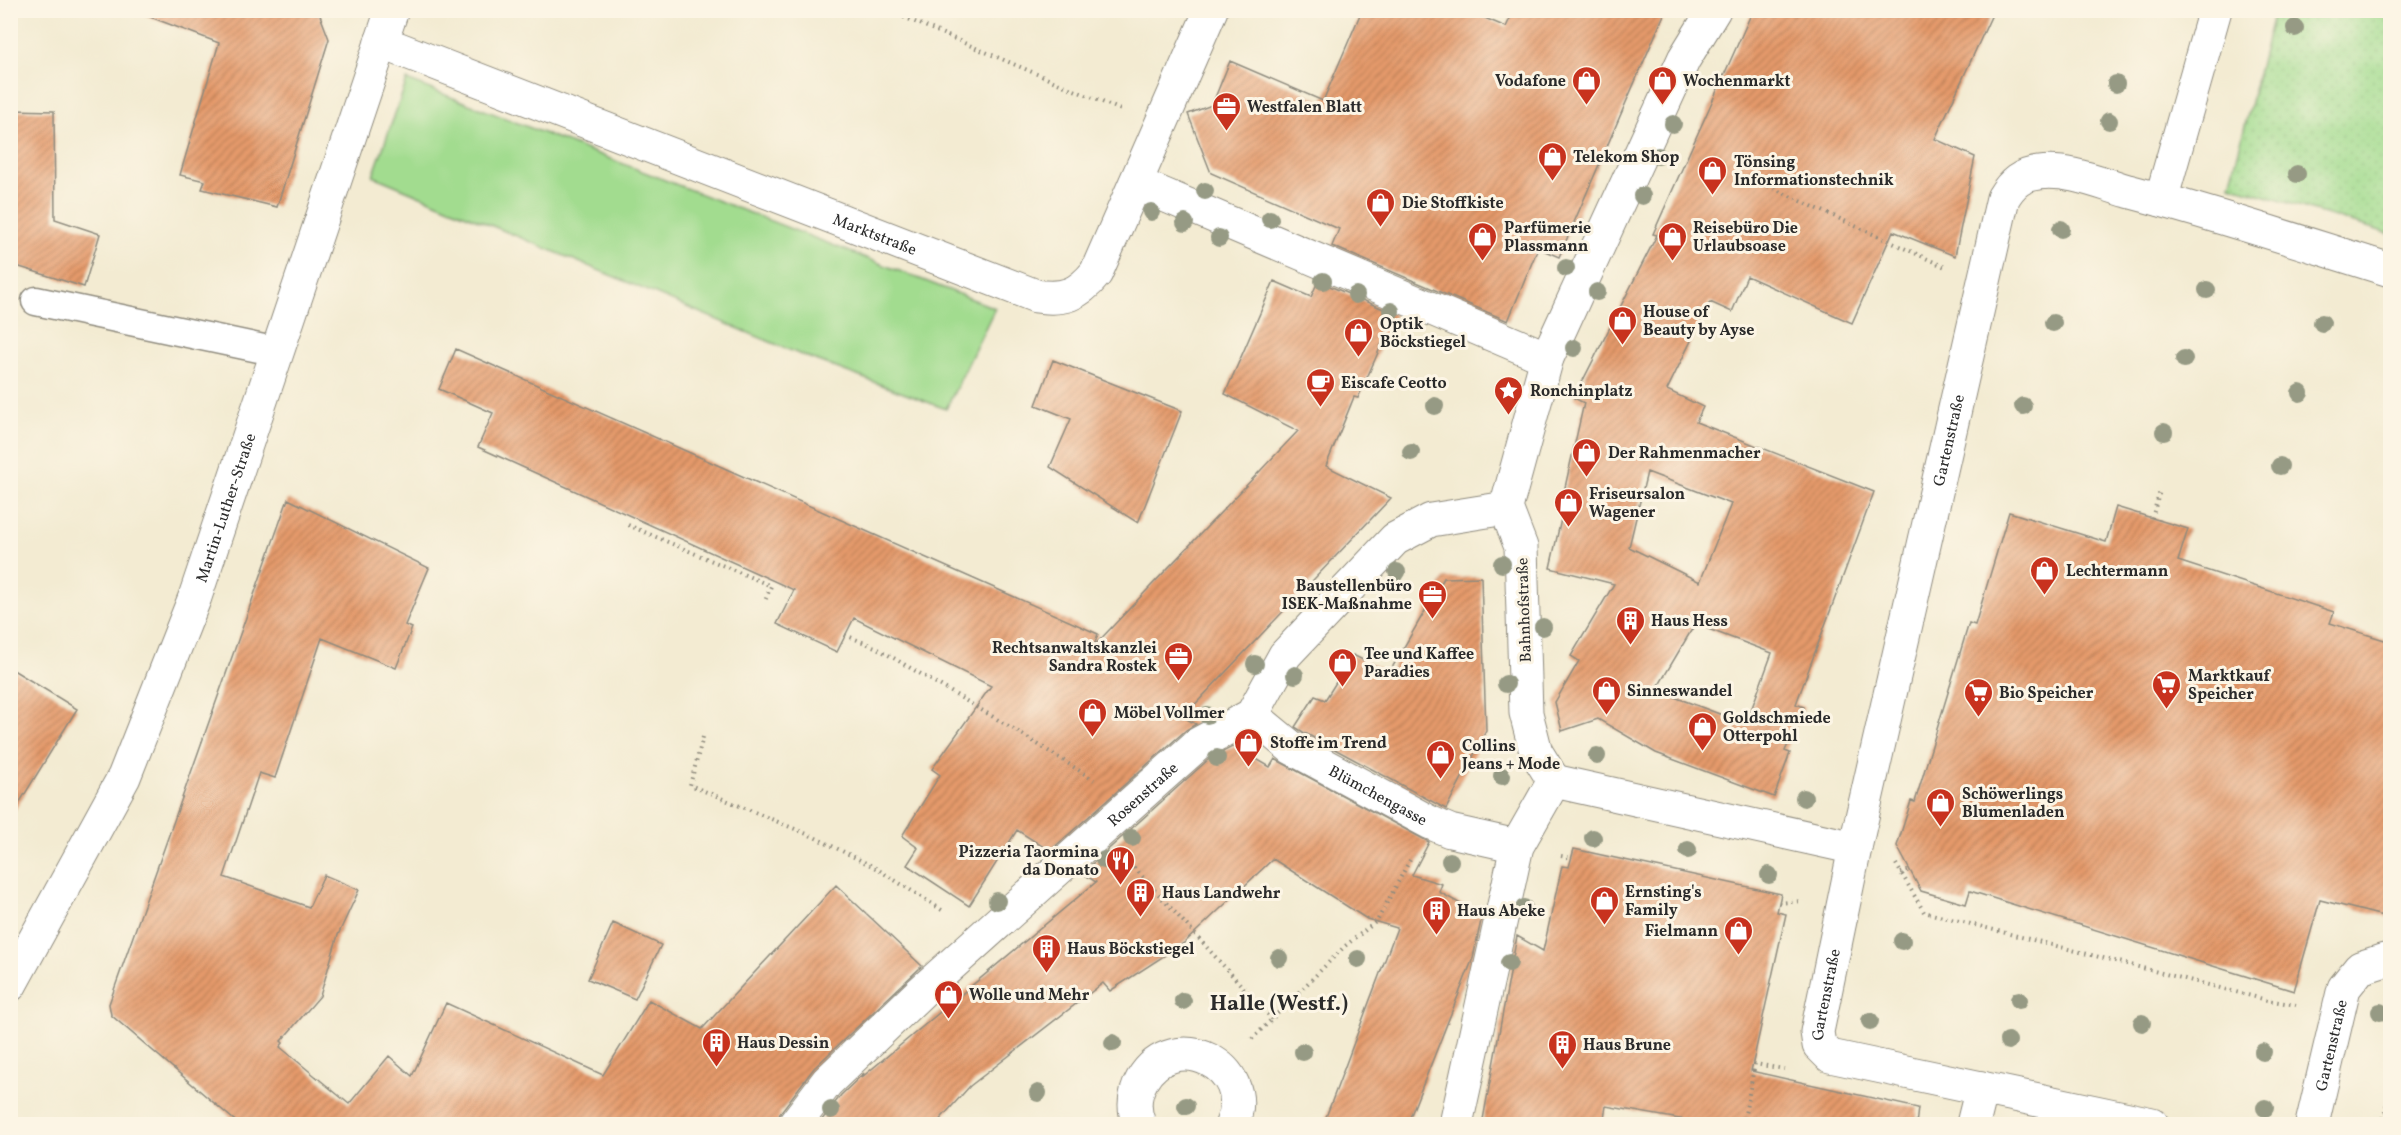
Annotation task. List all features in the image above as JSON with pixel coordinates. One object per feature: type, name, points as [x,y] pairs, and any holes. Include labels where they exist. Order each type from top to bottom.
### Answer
[{"type":"street","name":"Martin-Luther-Straße","points":[[10,985],[124,777],[195,597],[392,10]]},
{"type":"street","name":"Marktstraße","points":[[381,42],[1036,296],[1052,299],[1070,296],[1085,286],[1096,273],[1211,10]]},
{"type":"street","points":[[1252,715],[1285,655],[1395,539],[1431,520],[1506,508],[1547,358],[1684,59],[1714,10]]},
{"type":"street","points":[[2161,200],[2215,10]]},
{"type":"street","name":"Gartenstraße","points":[[2152,1125],[1830,1056],[1819,1045],[1817,1032],[1855,848],[2003,198],[2010,186],[2022,176],[2060,172],[2161,200],[2391,270]]},
{"type":"street","points":[[1136,183],[1547,358]]},
{"type":"street","name":"Bahnhofstraße","points":[[1506,508],[1521,547],[1526,713],[1536,752],[1554,781]]},
{"type":"street","name":"Rosenstraße","points":[[795,1125],[826,1082],[1125,809],[1198,744],[1252,715]]},
{"type":"street","name":"Blümchengasse","points":[[1252,715],[1292,748],[1430,822],[1450,831],[1517,846]]},
{"type":"street","points":[[1456,1125],[1517,846],[1554,781],[1855,848]]},
{"type":"street","name":"Gartenstraße","points":[[2312,1125],[2344,988],[2360,968],[2385,960],[2391,961]]},
{"type":"street","points":[[1139,1125],[1135,1105],[1137,1088],[1146,1073],[1158,1061],[1174,1055],[1191,1053],[1208,1058],[1223,1069],[1232,1083],[1237,1098],[1236,1115],[1232,1125]]},
{"type":"street","points":[[1973,1125],[1982,1088]]},
{"type":"lane","points":[[36,301],[278,352]]},
{"type":"path","points":[[887,10],[1160,127]]},
{"type":"path","points":[[1768,186],[1984,285]]},
{"type":"path","points":[[2152,518],[2160,490]]},
{"type":"path","points":[[628,525],[771,586],[765,601]]},
{"type":"path","points":[[845,634],[875,647],[1017,731],[1107,789],[1125,809]]},
{"type":"path","points":[[703,737],[690,785],[814,837],[874,867],[950,915],[976,944]]},
{"type":"path","points":[[1223,1069],[1345,946],[1377,921],[1430,822]]},
{"type":"path","points":[[1100,832],[1272,1019]]},
{"type":"path","points":[[1855,848],[1891,856],[1924,912],[2266,1000],[2338,1013]]},
{"type":"path","points":[[1901,873],[1910,870]]},
{"type":"path","points":[[1743,1125],[1755,1064],[1783,1070],[1819,1045]]},
{"type":"path","points":[[2382,1125],[2391,1090]]},
{"type":"green space","points":[[2274,11],[2390,11],[2390,234],[2230,185]]},
{"type":"green space","points":[[407,80],[995,308],[946,409],[799,354],[373,176]]},
{"type":"building","points":[[146,10],[318,10],[329,39],[277,207],[202,189],[205,181],[180,175],[219,43],[145,15]]},
{"type":"building","points":[[1362,10],[1466,10],[1506,27],[1514,10],[1666,10],[1559,257],[1538,248],[1508,321],[1332,246],[1339,229],[1211,173],[1188,114],[1212,105],[1230,61],[1323,101]]},
{"type":"building","points":[[1753,10],[1994,10],[1935,139],[1975,157],[1955,256],[1893,231],[1852,323],[1747,276],[1732,312],[1710,302],[1667,390],[1703,407],[1696,422],[1874,492],[1796,704],[1804,707],[1785,751],[1790,753],[1774,797],[1656,753],[1598,719],[1562,731],[1555,702],[1579,661],[1571,656],[1614,584],[1550,568],[1562,515],[1559,514],[1584,403],[1574,398],[1657,235],[1653,234]],"holes":[[[1647,472],[1731,504],[1700,582],[1629,547]],[[1695,624],[1772,653],[1746,724],[1656,690]]]},
{"type":"building","points":[[10,110],[54,111],[55,219],[100,234],[84,287],[10,264]]},
{"type":"building","points":[[1274,281],[1311,297],[1318,281],[1395,314],[1358,398],[1354,397],[1326,466],[1391,498],[1183,717],[1196,724],[1186,730],[1050,851],[1017,830],[969,906],[907,865],[918,848],[902,836],[940,775],[932,769],[991,686],[854,618],[837,652],[777,624],[794,590],[478,447],[493,413],[439,389],[456,349],[1098,634],[1094,646],[1298,431],[1225,394]]},
{"type":"building","points":[[1053,360],[1182,411],[1138,523],[1050,467],[1071,419],[1036,405]]},
{"type":"building","points":[[288,499],[429,568],[405,625],[412,628],[396,668],[322,638],[275,778],[259,773],[224,877],[309,907],[324,875],[359,890],[338,935],[320,996],[281,1041],[283,1043],[280,1047],[349,1104],[389,1056],[412,1076],[446,1003],[603,1075],[649,1000],[702,1029],[836,885],[922,966],[814,1068],[780,1113],[777,1125],[240,1125],[111,1015],[109,1004]]},
{"type":"building","name":"Marktkauf Speicher","points":[[2116,507],[2188,529],[2178,561],[2334,612],[2330,623],[2391,642],[2391,918],[2320,900],[2294,991],[1970,891],[1966,904],[1921,891],[1897,846],[1911,801],[1915,802],[1969,623],[1975,625],[2009,512],[2106,542]]},
{"type":"building","points":[[1481,577],[1486,731],[1446,809],[1295,727],[1315,696],[1325,700],[1353,655],[1389,673],[1444,578]]},
{"type":"building","points":[[10,668],[77,709],[10,818]]},
{"type":"building","points":[[1234,746],[1270,767],[1275,759],[1429,842],[1412,875],[1442,884],[1439,892],[1482,916],[1473,958],[1407,1125],[1323,1125],[1397,928],[1367,919],[1273,859],[1184,943],[1110,991],[1103,983],[970,1086],[935,1125],[818,1125],[841,1095],[864,1073],[861,1078],[1096,882],[1082,873],[1209,759]]},
{"type":"building","points":[[1574,849],[1781,894],[1777,912],[1786,914],[1751,1071],[1918,1108],[1916,1125],[1714,1125],[1606,1106],[1603,1125],[1482,1125],[1517,936],[1543,951],[1562,866],[1569,867]]},
{"type":"building","points":[[613,923],[661,945],[635,999],[588,979]]},
{"type":"place","name":"Vodafone","points":[[1587,106]]},
{"type":"place","name":"Wochenmarkt","points":[[1662,106]]},
{"type":"place","name":"Westfalen Blatt","points":[[1226,132]]},
{"type":"place","name":"Telekom Shop","points":[[1552,182]]},
{"type":"place","name":"Tönsing Informationstechnik","points":[[1713,196]]},
{"type":"place","name":"Die Stoffkiste","points":[[1381,228]]},
{"type":"place","name":"Parfümerie Plassmann","points":[[1483,262]]},
{"type":"place","name":"Reisebüro Die Urlaubsoase","points":[[1672,262]]},
{"type":"place","name":"House of Beauty by Ayse","points":[[1622,346]]},
{"type":"place","name":"Optik Böckstiegel","points":[[1359,358]]},
{"type":"place","name":"Eiscafe Ceotto","points":[[1320,408]]},
{"type":"place","name":"Ronchinplatz","points":[[1509,416]]},
{"type":"place","name":"Der Rahmenmacher","points":[[1587,478]]},
{"type":"place","name":"Friseursalon Wagener","points":[[1568,528]]},
{"type":"place","name":"Lechtermann","points":[[2045,596]]},
{"type":"place","name":"Baustellenbüro ISEK-Maßnahme","points":[[1433,620]]},
{"type":"place","name":"Haus Hess","points":[[1630,646]]},
{"type":"place","name":"Rechtsanwaltskanzlei Sandra Rostek","points":[[1178,682]]},
{"type":"place","name":"Tee und Kaffee Paradies","points":[[1343,688]]},
{"type":"place","name":"Marktkauf Speicher","points":[[2167,710]]},
{"type":"place","name":"Sinneswandel","points":[[1606,716]]},
{"type":"place","name":"Bio Speicher","points":[[1978,718]]},
{"type":"place","name":"Möbel Vollmer","points":[[1093,738]]},
{"type":"place","name":"Goldschmiede Otterpohl","points":[[1702,752]]},
{"type":"place","name":"Stoffe im Trend","points":[[1249,768]]},
{"type":"place","name":"Collins Jeans + Mode","points":[[1441,780]]},
{"type":"place","name":"Schöwerlings Blumenladen","points":[[1941,828]]},
{"type":"place","name":"Pizzeria Taormina da Donato","points":[[1120,886]]},
{"type":"place","name":"Haus Landwehr","points":[[1141,918]]},
{"type":"place","name":"Ernsting's Family","points":[[1604,926]]},
{"type":"place","name":"Haus Abeke","points":[[1436,936]]},
{"type":"place","name":"Fielmann","points":[[1739,956]]},
{"type":"place","name":"Haus Böckstiegel","points":[[1046,974]]},
{"type":"place","name":"Wolle und Mehr","points":[[948,1020]]},
{"type":"place","name":"Haus Dessin","points":[[716,1068]]},
{"type":"place","name":"Haus Brune","points":[[1562,1070]]},
{"type":"district","name":"Halle (Westf.)","points":[[1279,1002]]}]
